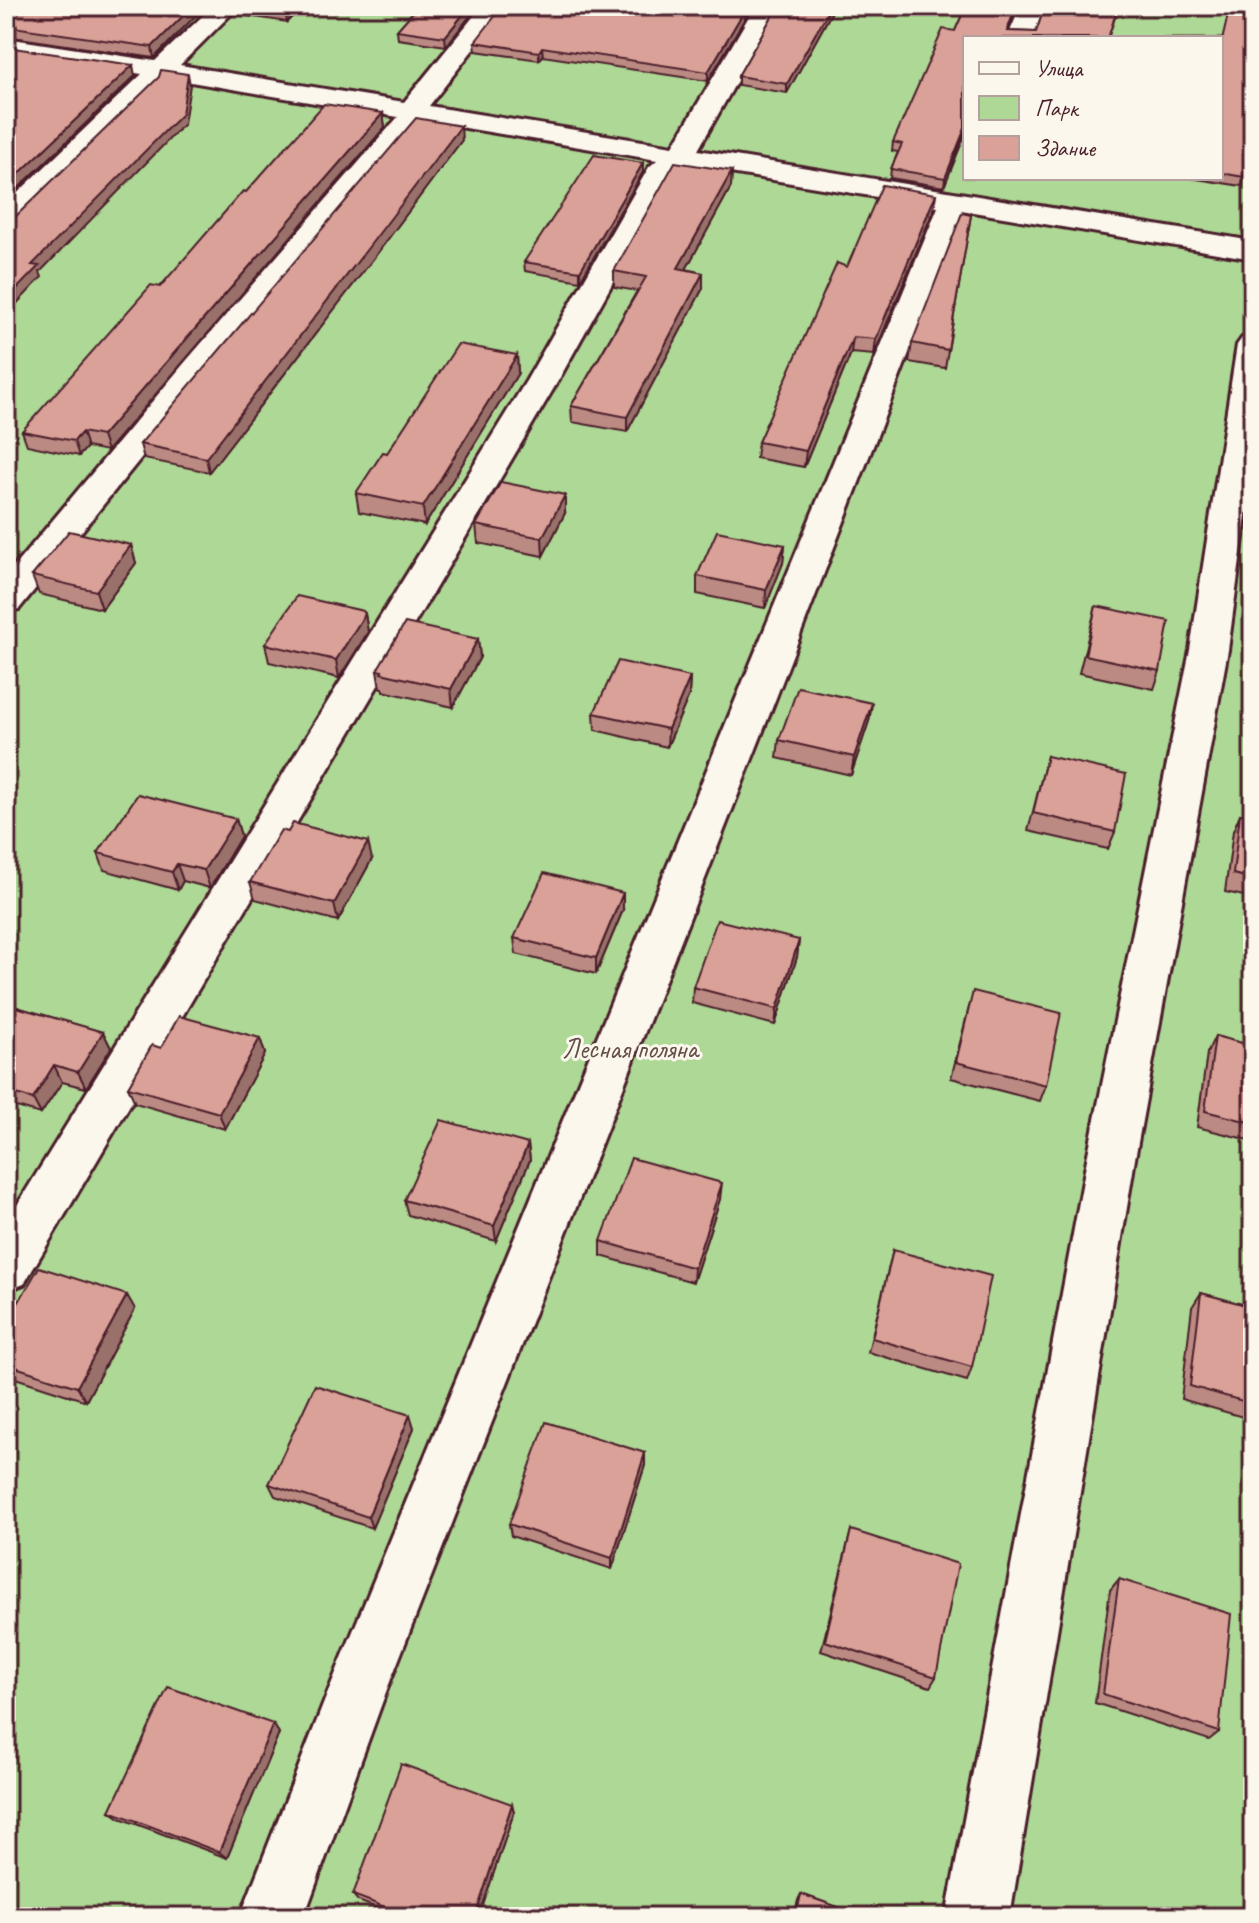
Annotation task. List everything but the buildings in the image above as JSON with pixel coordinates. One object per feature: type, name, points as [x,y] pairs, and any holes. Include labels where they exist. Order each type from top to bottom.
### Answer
[{"type":"street","points":[[6,220],[227,6]]},
{"type":"street","points":[[6,600],[408,118],[495,6]]},
{"type":"street","points":[[6,1268],[767,6]]},
{"type":"street","points":[[1021,36],[1033,6]]},
{"type":"street","points":[[6,46],[1253,263]]},
{"type":"street","points":[[6,60],[155,74]]},
{"type":"street","points":[[272,1917],[357,1692],[753,708],[963,176]]},
{"type":"street","points":[[950,208],[1253,250]]},
{"type":"street","points":[[978,1917],[1113,1143],[1209,650],[1253,345]]},
{"type":"green space","name":"Лесная поляна","points":[[6,6],[1253,6],[1253,1917],[6,1917]]}]
